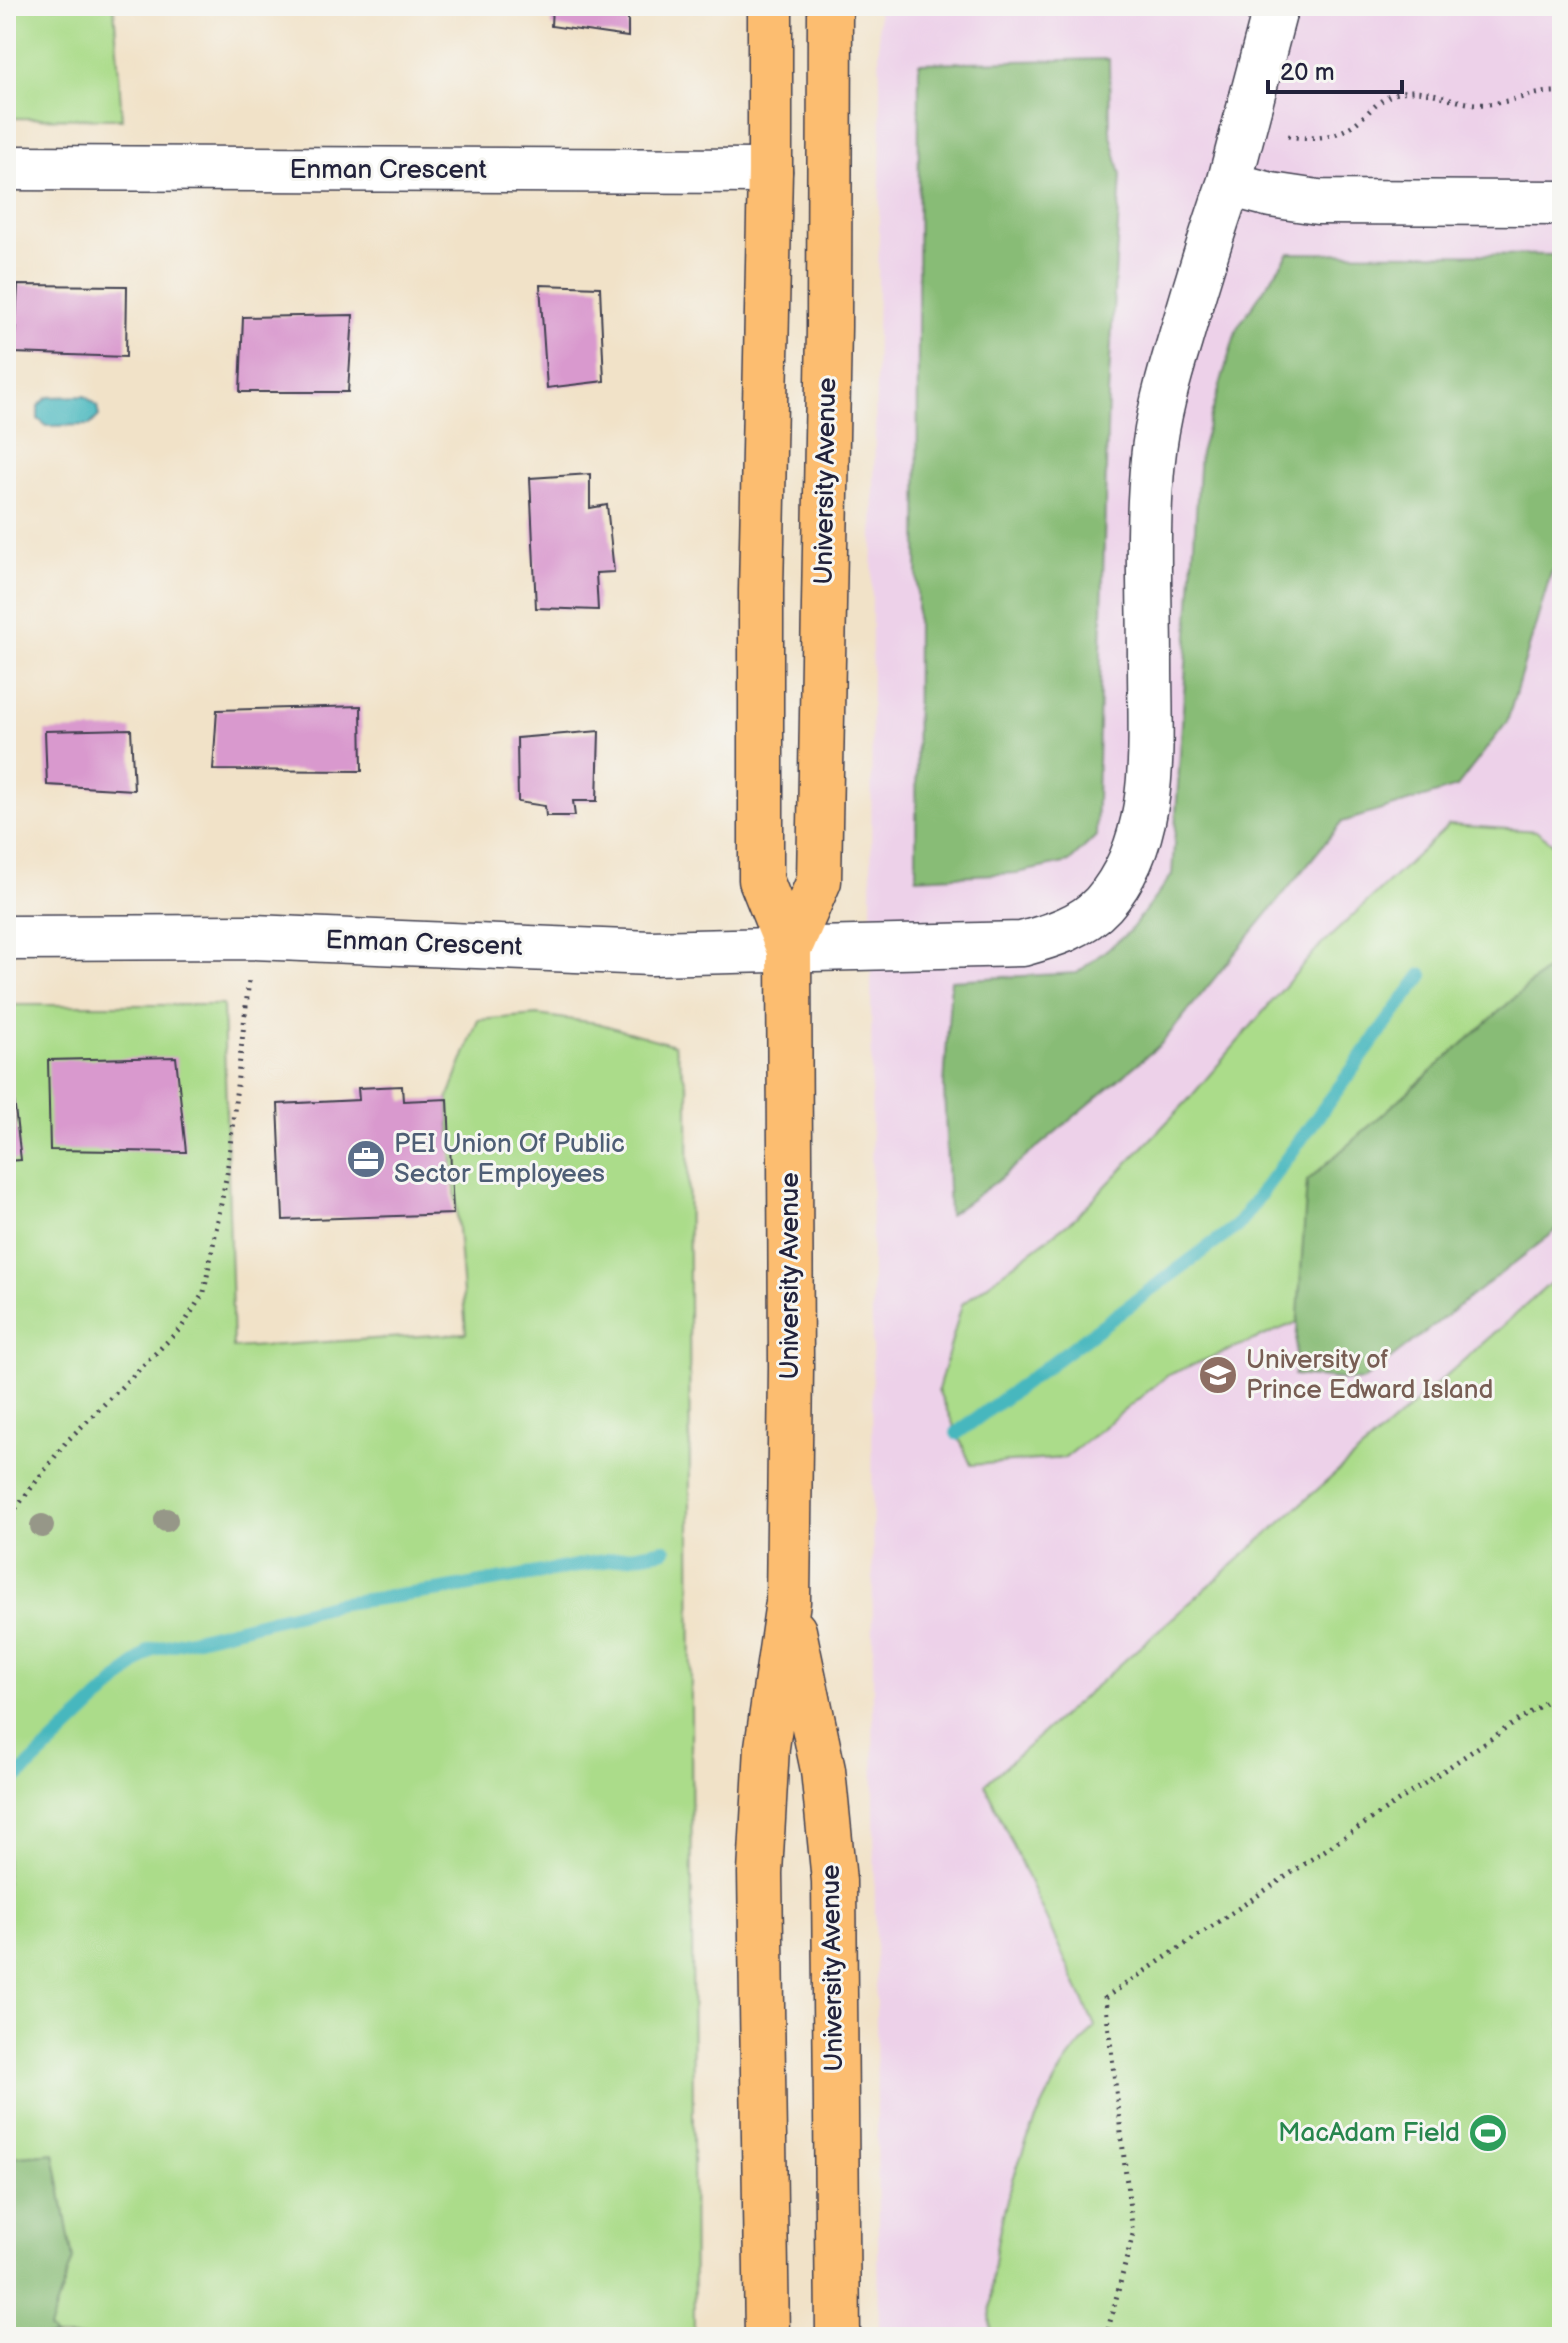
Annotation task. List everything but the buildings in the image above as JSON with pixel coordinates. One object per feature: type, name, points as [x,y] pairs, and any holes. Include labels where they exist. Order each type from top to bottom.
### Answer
[{"type":"main road","name":"University Avenue","points":[[767,2337],[760,1873],[767,1747],[788,1602],[791,1367],[789,950],[761,880],[761,590],[770,171],[770,6]]},
{"type":"main road","name":"University Avenue","points":[[789,950],[819,881],[829,343],[830,6]]},
{"type":"main road","name":"University Avenue","points":[[788,1602],[823,1770],[834,1881],[838,2337]]},
{"type":"street","name":"Enman Crescent","points":[[6,938],[253,937],[651,953],[1022,944],[1064,932],[1101,906],[1128,868],[1144,822],[1151,776],[1149,512],[1153,456],[1162,400],[1200,268],[1229,184],[1276,6]]},
{"type":"street","name":"Enman Crescent","points":[[6,168],[770,171]]},
{"type":"street","points":[[1229,184],[1271,195],[1318,202],[1562,203]]},
{"type":"path","points":[[1244,127],[1299,138],[1316,138],[1352,126],[1378,102],[1401,92],[1437,93],[1474,104],[1562,92]]},
{"type":"path","points":[[6,1521],[66,1442],[182,1327],[204,1292],[227,1173],[253,937]]},
{"type":"path","points":[[1106,2337],[1133,2234],[1105,1998],[1562,1691]]},
{"type":"shaded area","name":"University of Prince Edward Island","points":[[878,6],[1562,6],[1562,2337],[879,2337],[871,948],[872,586],[881,128]]},
{"type":"green space","points":[[6,6],[114,6],[122,119],[6,118]]},
{"type":"green space","points":[[1109,59],[1110,131],[1121,175],[1108,395],[1096,836],[1069,862],[1017,873],[916,878],[919,63]]},
{"type":"green space","points":[[1289,253],[1562,255],[1562,562],[1551,573],[1507,722],[1457,787],[1342,822],[1161,1044],[997,1181],[949,1215],[944,1086],[951,980],[1077,973],[1129,932],[1172,875],[1200,453],[1237,328]]},
{"type":"green space","points":[[1449,825],[1537,831],[1562,850],[1562,1101],[1344,1303],[1168,1375],[1065,1458],[971,1465],[938,1390],[962,1304],[1076,1217],[1189,1099],[1315,951]]},
{"type":"green space","points":[[1562,956],[1562,1226],[1362,1381],[1294,1375],[1307,1181]]},
{"type":"green space","points":[[6,1005],[223,1005],[233,1348],[466,1333],[448,1099],[478,1020],[537,1015],[597,1023],[674,1045],[688,1089],[694,2337],[6,2337]]},
{"type":"green space","points":[[1562,1273],[1562,2337],[991,2337],[991,2302],[999,2232],[1018,2165],[1062,2069],[1095,2026],[985,1784]]},
{"type":"green space","points":[[54,2153],[73,2259],[49,2329],[55,2337],[6,2337],[6,2157]]},
{"type":"water","points":[[85,396],[97,406],[99,416],[90,425],[47,426],[38,419],[38,406],[48,397]]},
{"type":"waterway","points":[[957,1433],[1237,1226],[1422,975]]},
{"type":"waterway","points":[[6,1788],[150,1650],[335,1604],[442,1590],[665,1550]]},
{"type":"place","name":"PEI Union Of Public Sector Employees","points":[[366,1159]]},
{"type":"place","name":"University of Prince Edward Island","points":[[1218,1375]]},
{"type":"place","name":"MacAdam Field","points":[[1488,2133]]}]
